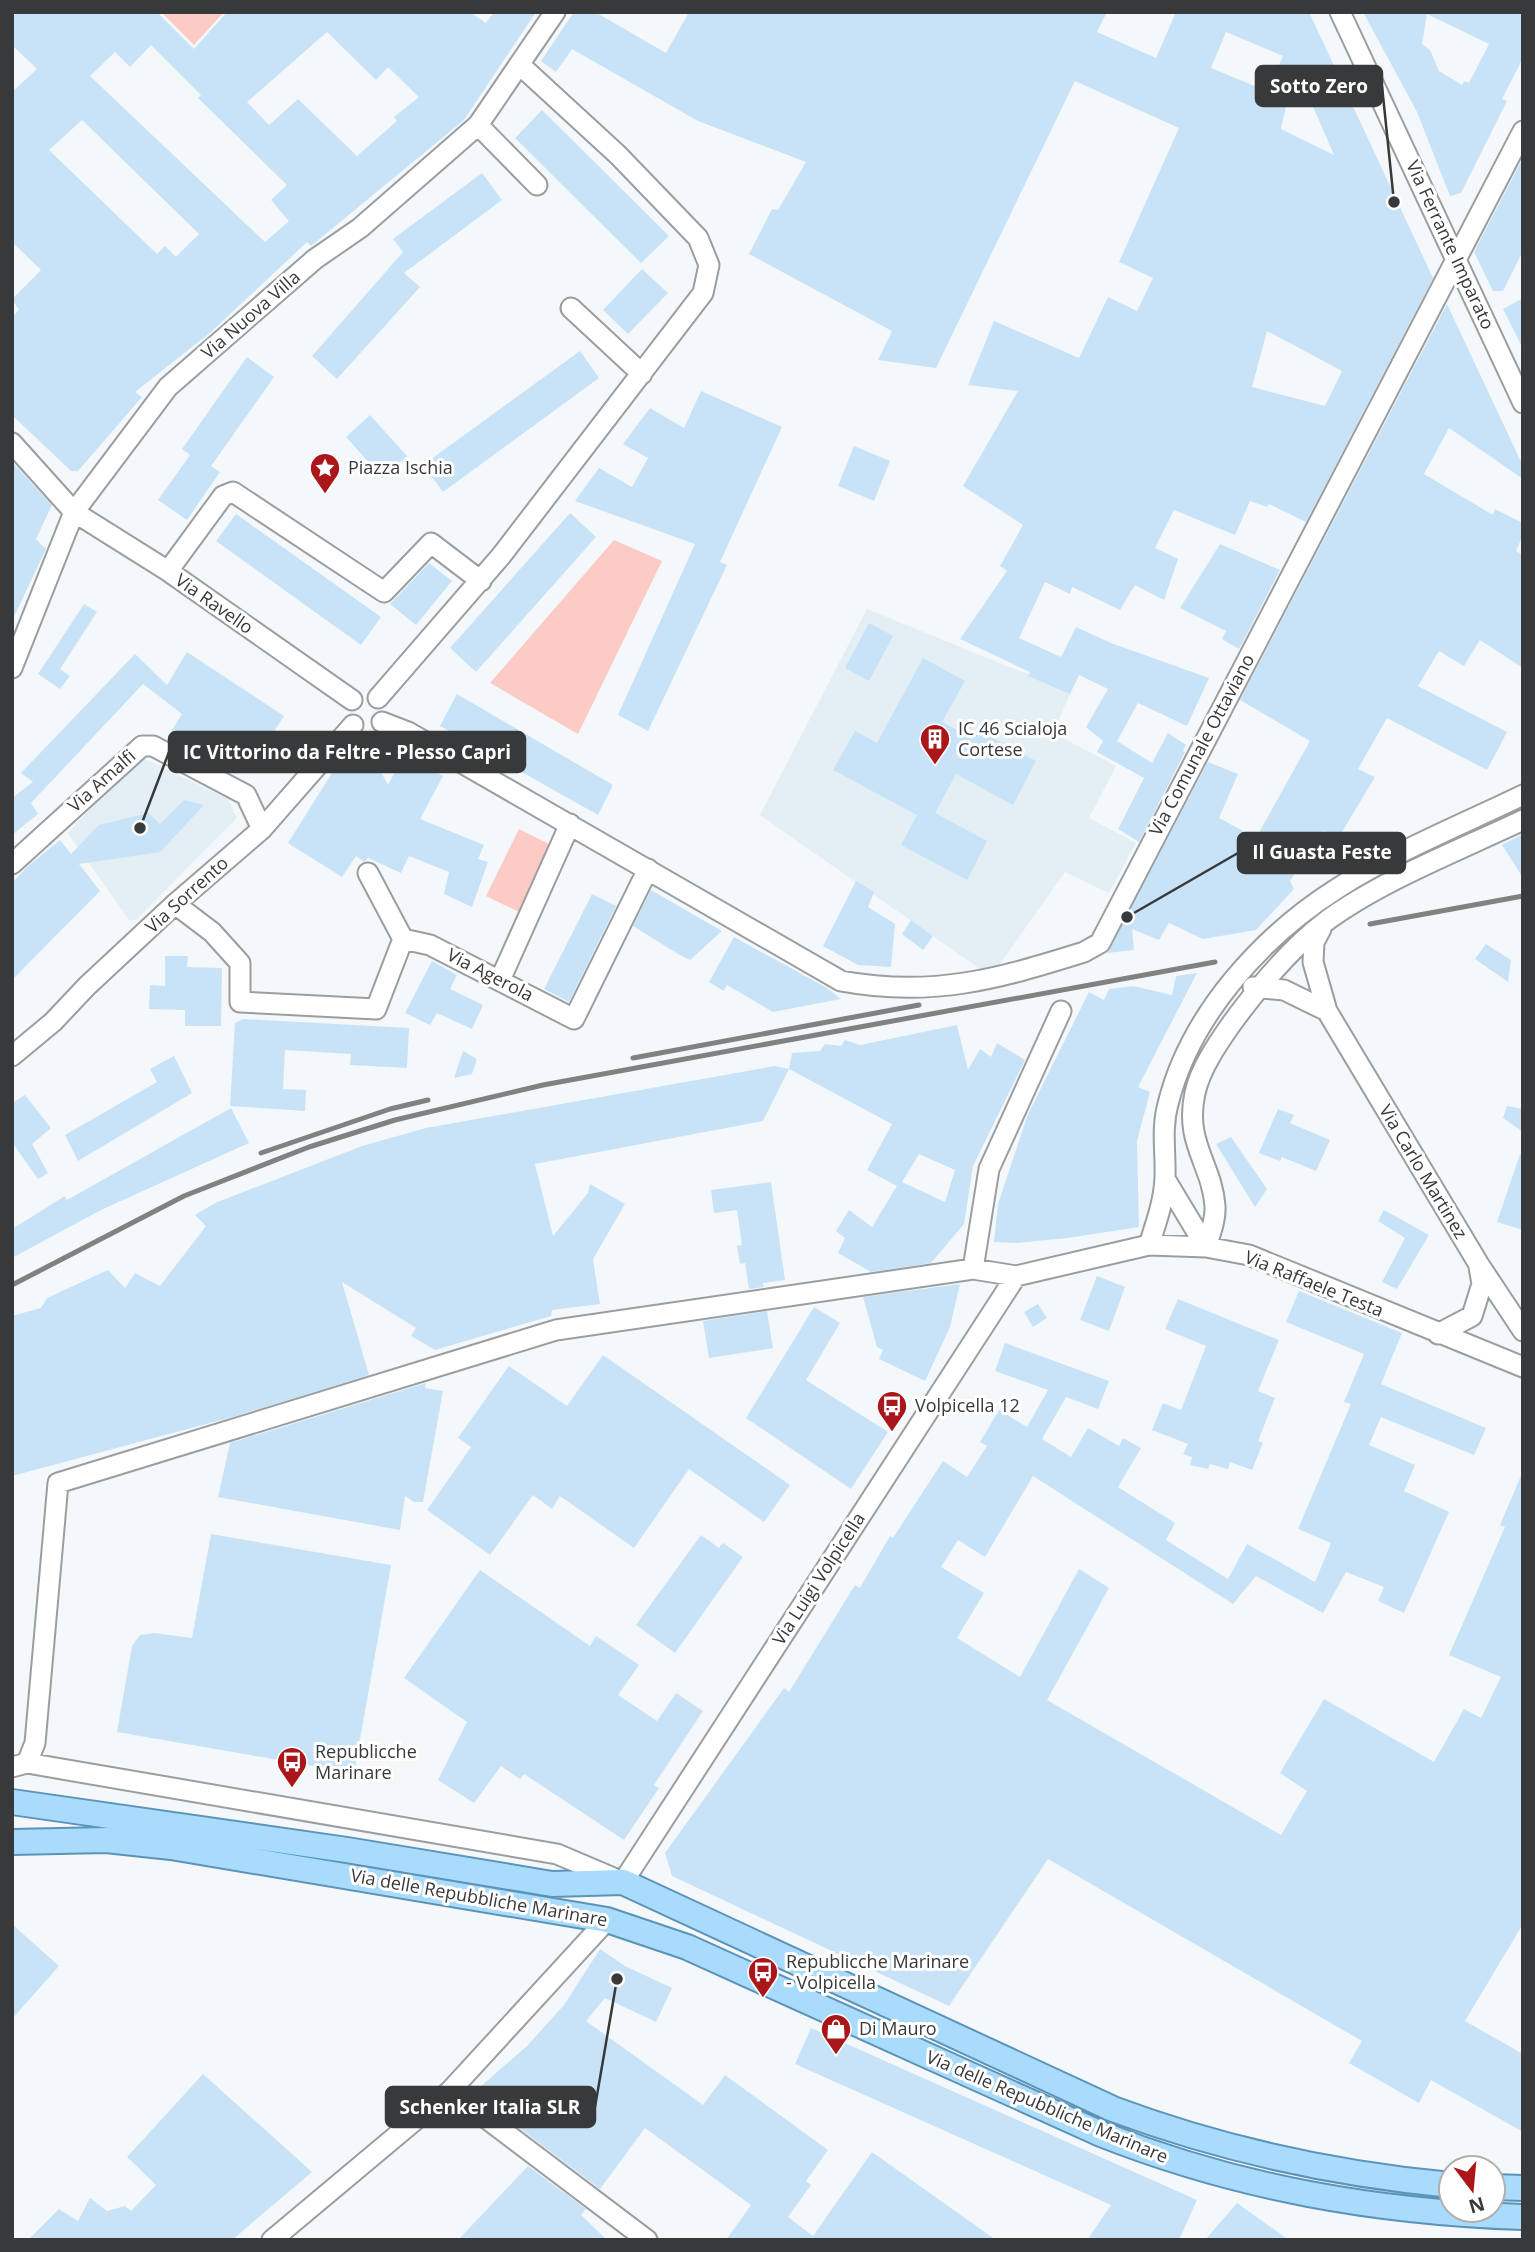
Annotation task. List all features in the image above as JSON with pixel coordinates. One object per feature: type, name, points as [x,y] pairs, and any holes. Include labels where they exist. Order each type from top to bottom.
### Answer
[{"type":"main road","name":"Via delle Repubbliche Marinare","points":[[12,1802],[334,1848],[552,1884],[623,1882],[1113,2109],[1167,2130],[1243,2152],[1312,2167],[1437,2183]]},
{"type":"main road","name":"Via delle Repubbliche Marinare","points":[[12,1842],[106,1840],[171,1847],[607,1920],[687,1947],[1101,2134],[1171,2161],[1251,2183],[1340,2200],[1411,2211],[1523,2217]]},
{"type":"street","name":"Via Nuova Villa","points":[[12,668],[74,512],[168,387],[315,259],[360,228],[478,125],[555,12]]},
{"type":"street","name":"Via Ferrante Imparato","points":[[1340,12],[1457,257],[1523,403]]},
{"type":"street","points":[[378,698],[481,581],[703,293],[709,265],[698,239],[618,155],[520,65]]},
{"type":"street","points":[[478,125],[537,185]]},
{"type":"street","name":"Via Comunale Ottaviano","points":[[656,874],[841,981],[884,989],[939,989],[1062,959],[1100,943],[1523,131]]},
{"type":"street","points":[[571,308],[642,374]]},
{"type":"street","name":"Via Ravello","points":[[12,443],[74,512],[168,571],[352,700]]},
{"type":"street","points":[[168,571],[223,496],[233,492],[384,592],[431,543],[481,581]]},
{"type":"street","points":[[363,693],[378,698],[384,709],[382,722],[368,730],[353,725],[348,714],[352,700],[363,693]]},
{"type":"street","points":[[382,722],[408,732],[656,874]]},
{"type":"street","name":"Via Sorrento","points":[[12,1056],[54,1023],[87,986],[262,828],[353,725]]},
{"type":"street","name":"Via Amalfi","points":[[12,864],[142,746],[153,746],[246,795],[262,828]]},
{"type":"street","points":[[1150,1245],[1165,1179],[1163,1134],[1167,1106],[1197,1032],[1221,995],[1294,920],[1336,889],[1372,868],[1523,795]]},
{"type":"street","points":[[1206,1247],[1215,1205],[1198,1153],[1191,1119],[1195,1090],[1219,1041],[1261,986],[1324,923],[1362,898],[1523,820]]},
{"type":"street","points":[[500,980],[570,824]]},
{"type":"street","points":[[175,904],[212,932],[240,963],[240,1002],[376,1009],[403,939],[368,873]]},
{"type":"street","name":"Via Agerola","points":[[403,939],[430,945],[574,1019],[656,874]]},
{"type":"street","name":"Via Carlo Martinez","points":[[1324,923],[1314,942],[1313,962],[1327,1011],[1478,1263],[1523,1331]]},
{"type":"street","points":[[1221,995],[1241,988],[1261,986],[1284,990],[1327,1011]]},
{"type":"street","points":[[973,1269],[989,1169],[1061,1011]]},
{"type":"street","points":[[1165,1179],[1206,1247]]},
{"type":"street","name":"Via Raffaele Testa","points":[[1016,1276],[1150,1245],[1206,1247],[1249,1255],[1523,1367]]},
{"type":"street","points":[[1438,1334],[1472,1316],[1482,1284],[1478,1263]]},
{"type":"street","points":[[623,1882],[557,1854],[20,1765],[35,1743],[58,1483],[556,1330],[973,1269],[1016,1276]]},
{"type":"street","name":"Via Luigi Volpicella","points":[[623,1882],[1016,1276]]},
{"type":"street","points":[[272,2240],[450,2091],[607,1920]]},
{"type":"street","points":[[450,2091],[647,2240]]},
{"type":"shaded area","points":[[161,12],[224,12],[194,45]]},
{"type":"shaded area","points":[[614,540],[662,561],[578,734],[490,683]]},
{"type":"shaded area","points":[[867,609],[1071,692],[1053,733],[1116,766],[1089,818],[1136,843],[1109,893],[1065,872],[995,971],[983,971],[760,815]]},
{"type":"shaded area","points":[[145,759],[228,799],[237,818],[136,920],[129,920],[68,833],[109,788]]},
{"type":"shaded area","points":[[519,829],[551,845],[519,912],[486,896]]},
{"type":"building","points":[[12,12],[157,12],[194,49],[227,12],[470,12],[486,23],[494,12],[536,12],[464,120],[311,246],[307,242],[211,332],[135,392],[142,397],[78,471],[71,471],[12,415],[12,317],[19,310],[12,299],[41,270],[12,242],[12,92],[37,69],[12,45]],"holes":[[[327,32],[376,80],[388,67],[419,97],[394,117],[397,121],[357,156],[298,99],[269,125],[247,102]],[[151,45],[201,95],[198,98],[287,185],[271,200],[289,221],[265,242],[90,76],[115,52],[130,67]],[[82,120],[199,234],[176,257],[165,246],[157,254],[49,150]]]},
{"type":"building","points":[[574,12],[595,12],[666,53],[689,12],[1107,12],[1097,32],[1156,58],[1176,12],[1309,12],[1433,278],[1306,522],[1269,504],[1267,507],[1250,501],[1235,535],[1174,510],[1155,548],[1178,559],[1164,600],[1135,585],[1120,610],[1072,587],[1070,594],[1045,582],[1019,638],[1061,657],[1076,627],[1111,643],[1209,678],[1187,726],[1138,703],[1117,741],[1152,763],[1168,733],[1186,745],[1183,751],[1185,752],[1139,842],[1118,829],[1144,778],[1097,752],[1103,741],[1086,727],[1108,689],[1079,675],[1070,694],[1028,676],[1030,672],[960,639],[1007,571],[1000,566],[1023,525],[963,486],[1018,391],[968,385],[994,321],[1079,358],[1108,297],[1137,311],[1153,278],[1119,262],[1179,128],[1075,81],[936,368],[878,360],[892,331],[749,254],[772,209],[778,210],[806,162],[698,121],[572,49],[556,72],[541,61]],"holes":[[[1226,32],[1283,56],[1267,91],[1211,68]],[[1295,65],[1334,155],[1281,129]],[[1267,331],[1342,371],[1325,406],[1252,387]]]},
{"type":"building","points":[[1363,12],[1523,12],[1523,58],[1502,99],[1507,101],[1461,193],[1450,196],[1417,112]],"holes":[[[1427,14],[1489,44],[1469,83],[1464,81],[1462,85],[1439,71],[1430,50],[1422,44]]]},
{"type":"building","points":[[542,110],[669,236],[641,263],[515,138]]},
{"type":"building","points":[[1523,158],[1523,251],[1503,291],[1493,291],[1474,252]]},
{"type":"building","points":[[482,173],[502,200],[404,273],[420,287],[337,379],[312,356],[403,252],[393,239]]},
{"type":"building","points":[[642,269],[668,293],[628,334],[603,310]]},
{"type":"building","points":[[1523,298],[1523,349],[1503,309]]},
{"type":"building","points":[[1447,304],[1523,466],[1523,479],[1449,428],[1424,474],[1493,515],[1495,509],[1523,523],[1523,535],[1516,551],[1523,555],[1523,668],[1480,640],[1464,666],[1439,651],[1418,686],[1507,732],[1487,770],[1387,718],[1358,769],[1375,777],[1339,837],[1324,831],[1290,881],[1294,889],[1256,930],[1203,939],[1169,923],[1159,940],[1132,929],[1134,950],[1107,953],[1208,762],[1238,774],[1219,818],[1256,838],[1310,741],[1240,700]]},
{"type":"building","points":[[580,351],[599,378],[443,492],[423,465]]},
{"type":"building","points":[[247,357],[274,377],[211,466],[220,472],[187,520],[158,500],[190,455],[182,449]]},
{"type":"building","points":[[701,391],[782,427],[720,562],[727,565],[648,731],[618,715],[695,544],[575,501],[599,468],[632,487],[648,458],[623,444],[650,408],[684,428]]},
{"type":"building","points":[[370,415],[407,456],[383,478],[346,437]]},
{"type":"building","points":[[854,446],[890,461],[874,501],[838,486]]},
{"type":"building","points":[[12,462],[52,505],[36,539],[46,549],[12,621]]},
{"type":"building","points":[[570,513],[596,537],[476,672],[450,648]]},
{"type":"building","points":[[236,514],[381,617],[361,645],[216,541]]},
{"type":"building","points":[[1220,544],[1280,570],[1239,649],[1222,639],[1226,631],[1180,608]]},
{"type":"building","points":[[429,563],[452,581],[416,625],[390,604]]},
{"type":"building","points":[[84,604],[97,612],[60,669],[70,676],[60,689],[38,674]]},
{"type":"building","points":[[869,623],[893,636],[869,681],[845,668]]},
{"type":"building","points":[[187,652],[284,716],[261,751],[245,741],[230,765],[197,745],[195,748],[171,732],[182,714],[143,684],[31,803],[38,814],[12,835],[12,798],[33,782],[21,773],[135,654],[167,685]]},
{"type":"building","name":"IC 46 Scialoja Cortese","points":[[923,658],[965,681],[942,722],[973,739],[978,730],[1036,761],[1013,805],[956,774],[935,813],[987,841],[967,880],[901,845],[917,815],[833,770],[855,731],[877,743]]},
{"type":"building","points":[[457,694],[613,785],[598,815],[440,726]]},
{"type":"building","points":[[364,753],[376,763],[388,785],[404,755],[443,776],[420,819],[484,845],[478,859],[488,862],[472,907],[444,894],[449,872],[409,856],[401,873],[368,858],[364,862],[356,856],[342,877],[288,843],[337,765],[353,755]]},
{"type":"building","points":[[184,800],[204,805],[160,852],[79,864],[100,891],[12,980],[12,883],[27,867],[60,840],[71,854],[99,825],[148,813],[160,824]]},
{"type":"building","points":[[1523,834],[1523,878],[1502,845]]},
{"type":"building","points":[[856,881],[874,892],[868,907],[895,924],[891,967],[858,965],[823,946]]},
{"type":"building","points":[[651,890],[722,931],[690,960],[678,954],[633,926]]},
{"type":"building","points":[[592,894],[616,906],[569,1002],[544,989]]},
{"type":"building","points":[[911,920],[933,936],[923,950],[902,934]]},
{"type":"building","points":[[734,937],[827,988],[841,999],[773,1012],[727,985],[724,991],[709,982]]},
{"type":"building","points":[[1486,944],[1511,960],[1508,982],[1475,959]]},
{"type":"building","points":[[165,956],[188,956],[187,967],[222,968],[221,1026],[185,1026],[185,1010],[149,1009],[150,985],[165,986]]},
{"type":"building","points":[[432,961],[457,975],[450,989],[483,1005],[472,1029],[437,1013],[430,1025],[405,1013]]},
{"type":"building","points":[[1197,973],[1138,1087],[1150,1092],[1137,1141],[1139,1227],[1068,1238],[1016,1243],[994,1242],[998,1204],[1028,1114],[1089,992],[1104,1000],[1109,989],[1133,986],[1172,995],[1176,976]]},
{"type":"building","points":[[243,1019],[409,1028],[407,1068],[350,1065],[351,1054],[285,1050],[283,1089],[306,1090],[305,1111],[230,1106],[235,1023]]},
{"type":"building","points":[[957,1025],[968,1070],[980,1049],[991,1057],[997,1043],[1025,1060],[973,1166],[964,1224],[931,1263],[871,1272],[838,1253],[845,1238],[836,1231],[849,1210],[872,1227],[897,1186],[867,1170],[892,1124],[789,1069],[792,1053],[820,1051],[825,1044],[841,1046],[845,1040],[860,1045]],"holes":[[[919,1154],[955,1170],[945,1202],[902,1182]]]},
{"type":"building","points":[[463,1051],[477,1059],[472,1074],[454,1078]]},
{"type":"building","points":[[174,1056],[192,1093],[78,1161],[65,1135],[157,1082],[150,1069]]},
{"type":"building","points":[[775,1066],[789,1069],[763,1121],[535,1164],[553,1236],[588,1193],[590,1184],[625,1204],[593,1259],[600,1304],[552,1310],[551,1316],[435,1350],[411,1336],[416,1328],[342,1282],[369,1375],[236,1416],[12,1476],[12,1316],[41,1308],[47,1298],[108,1270],[125,1288],[135,1273],[160,1286],[206,1226],[195,1215],[215,1203],[362,1146],[426,1128]]},
{"type":"building","points":[[25,1095],[51,1128],[32,1144],[48,1173],[38,1179],[12,1142],[12,1103]]},
{"type":"building","points":[[1507,1106],[1523,1109],[1523,1132],[1503,1118]]},
{"type":"building","points":[[231,1108],[249,1143],[101,1210],[12,1258],[12,1229],[65,1196],[67,1200]]},
{"type":"building","points":[[1278,1109],[1294,1115],[1290,1123],[1330,1140],[1316,1171],[1282,1157],[1280,1161],[1259,1153]]},
{"type":"building","points":[[1231,1137],[1267,1189],[1255,1207],[1216,1144]]},
{"type":"building","points":[[1520,1154],[1523,1155],[1523,1230],[1497,1222]]},
{"type":"building","points":[[771,1182],[785,1280],[763,1283],[764,1287],[749,1289],[745,1263],[740,1264],[737,1246],[742,1245],[737,1210],[714,1213],[711,1190]]},
{"type":"building","points":[[1384,1210],[1429,1235],[1397,1289],[1382,1282],[1405,1238],[1378,1221]]},
{"type":"building","points":[[1097,1276],[1125,1287],[1109,1331],[1080,1320]]},
{"type":"building","points":[[960,1284],[950,1327],[925,1381],[879,1359],[883,1350],[877,1347],[863,1297]]},
{"type":"building","points":[[1299,1291],[1402,1333],[1381,1384],[1486,1428],[1474,1455],[1381,1417],[1369,1445],[1415,1465],[1404,1491],[1449,1512],[1404,1613],[1378,1601],[1384,1587],[1346,1572],[1323,1613],[1256,1576],[1233,1604],[1033,1476],[985,1557],[958,1540],[941,1567],[984,1593],[957,1638],[1020,1677],[1079,1569],[1109,1588],[1047,1700],[1281,1835],[1307,1791],[1280,1773],[1324,1699],[1434,1762],[1464,1709],[1481,1718],[1501,1677],[1449,1655],[1505,1527],[1500,1525],[1523,1471],[1523,1924],[1465,2021],[1523,2054],[1523,2132],[1431,2080],[1419,2103],[1349,2063],[1362,2041],[1048,1859],[949,2006],[672,1876],[665,1853],[784,1688],[789,1692],[855,1585],[860,1588],[890,1536],[893,1538],[943,1461],[967,1477],[987,1446],[980,1442],[999,1410],[1027,1427],[1048,1390],[995,1371],[1005,1343],[1109,1381],[1098,1409],[1066,1397],[1042,1439],[1071,1457],[1088,1428],[1119,1446],[1123,1438],[1141,1448],[1118,1487],[1175,1523],[1166,1540],[1228,1579],[1247,1544],[1315,1582],[1331,1543],[1298,1529],[1351,1404],[1344,1402],[1364,1354],[1286,1322]]},
{"type":"building","points":[[1178,1299],[1279,1340],[1258,1391],[1275,1398],[1258,1441],[1263,1443],[1252,1470],[1230,1462],[1228,1469],[1210,1464],[1208,1469],[1190,1465],[1192,1457],[1183,1454],[1188,1444],[1152,1430],[1163,1403],[1181,1410],[1206,1346],[1165,1329]]},
{"type":"building","points":[[1038,1304],[1047,1318],[1033,1327],[1024,1312]]},
{"type":"building","points":[[814,1307],[840,1323],[806,1380],[888,1432],[851,1489],[746,1418]]},
{"type":"building","points":[[767,1311],[773,1348],[709,1358],[703,1321]]},
{"type":"building","points":[[603,1355],[790,1485],[764,1522],[689,1469],[634,1548],[560,1496],[552,1509],[533,1495],[490,1555],[427,1510],[471,1447],[458,1438],[509,1366],[567,1406]]},
{"type":"building","points":[[426,1383],[425,1388],[443,1391],[423,1502],[414,1502],[405,1496],[400,1530],[218,1497],[230,1443]]},
{"type":"building","points":[[211,1534],[391,1565],[354,1773],[117,1732],[132,1646],[140,1635],[154,1633],[192,1638]]},
{"type":"building","points":[[701,1535],[719,1548],[723,1543],[743,1557],[675,1653],[636,1625]]},
{"type":"building","points":[[480,1570],[590,1646],[596,1636],[639,1665],[618,1695],[657,1721],[676,1693],[703,1711],[654,1785],[659,1788],[624,1840],[524,1774],[520,1779],[501,1766],[474,1803],[438,1780],[467,1722],[404,1678]]},
{"type":"building","points":[[12,1924],[59,1966],[12,2019]]},
{"type":"building","points":[[600,1949],[625,1966],[672,1988],[656,2022],[605,1998],[586,2021],[703,2105],[725,2075],[828,2150],[806,2181],[811,2185],[788,2217],[813,2236],[872,2152],[996,2240],[726,2240],[751,2205],[645,2128],[600,2189],[473,2093],[527,2046],[564,2005]]},
{"type":"building","points":[[811,2028],[1197,2200],[1179,2240],[1087,2240],[1111,2205],[795,2064]]},
{"type":"building","points":[[203,2074],[312,2172],[232,2240],[28,2240],[59,2209],[78,2221],[90,2198],[107,2211],[125,2206],[131,2211],[156,2185],[127,2157]]},
{"type":"building","points":[[528,2166],[586,2209],[581,2215],[607,2240],[458,2240]]},
{"type":"building","points":[[1237,2203],[1289,2240],[1205,2240]]},
{"type":"railway","points":[[1370,924],[1523,896]]},
{"type":"railway","points":[[12,1285],[184,1196],[309,1147],[395,1120],[543,1085],[1215,962]]},
{"type":"railway","points":[[633,1058],[919,1005]]},
{"type":"railway","points":[[261,1153],[390,1109],[428,1100]]},
{"type":"place","name":"Sotto Zero","points":[[1394,202]]},
{"type":"place","name":"Piazza Ischia","points":[[325,495]]},
{"type":"place","name":"IC 46 Scialoja Cortese","points":[[935,766]]},
{"type":"place","name":"IC Vittorino da Feltre - Plesso Capri","points":[[140,828]]},
{"type":"place","name":"Il Guasta Feste","points":[[1127,917]]},
{"type":"place","name":"Volpicella 12","points":[[892,1433]]},
{"type":"place","name":"Republicche Marinare","points":[[292,1789]]},
{"type":"place","name":"Schenker Italia SLR","points":[[617,1979]]},
{"type":"place","name":"Republicche Marinare - Volpicella","points":[[763,1999]]},
{"type":"place","name":"Di Mauro","points":[[836,2056]]}]
